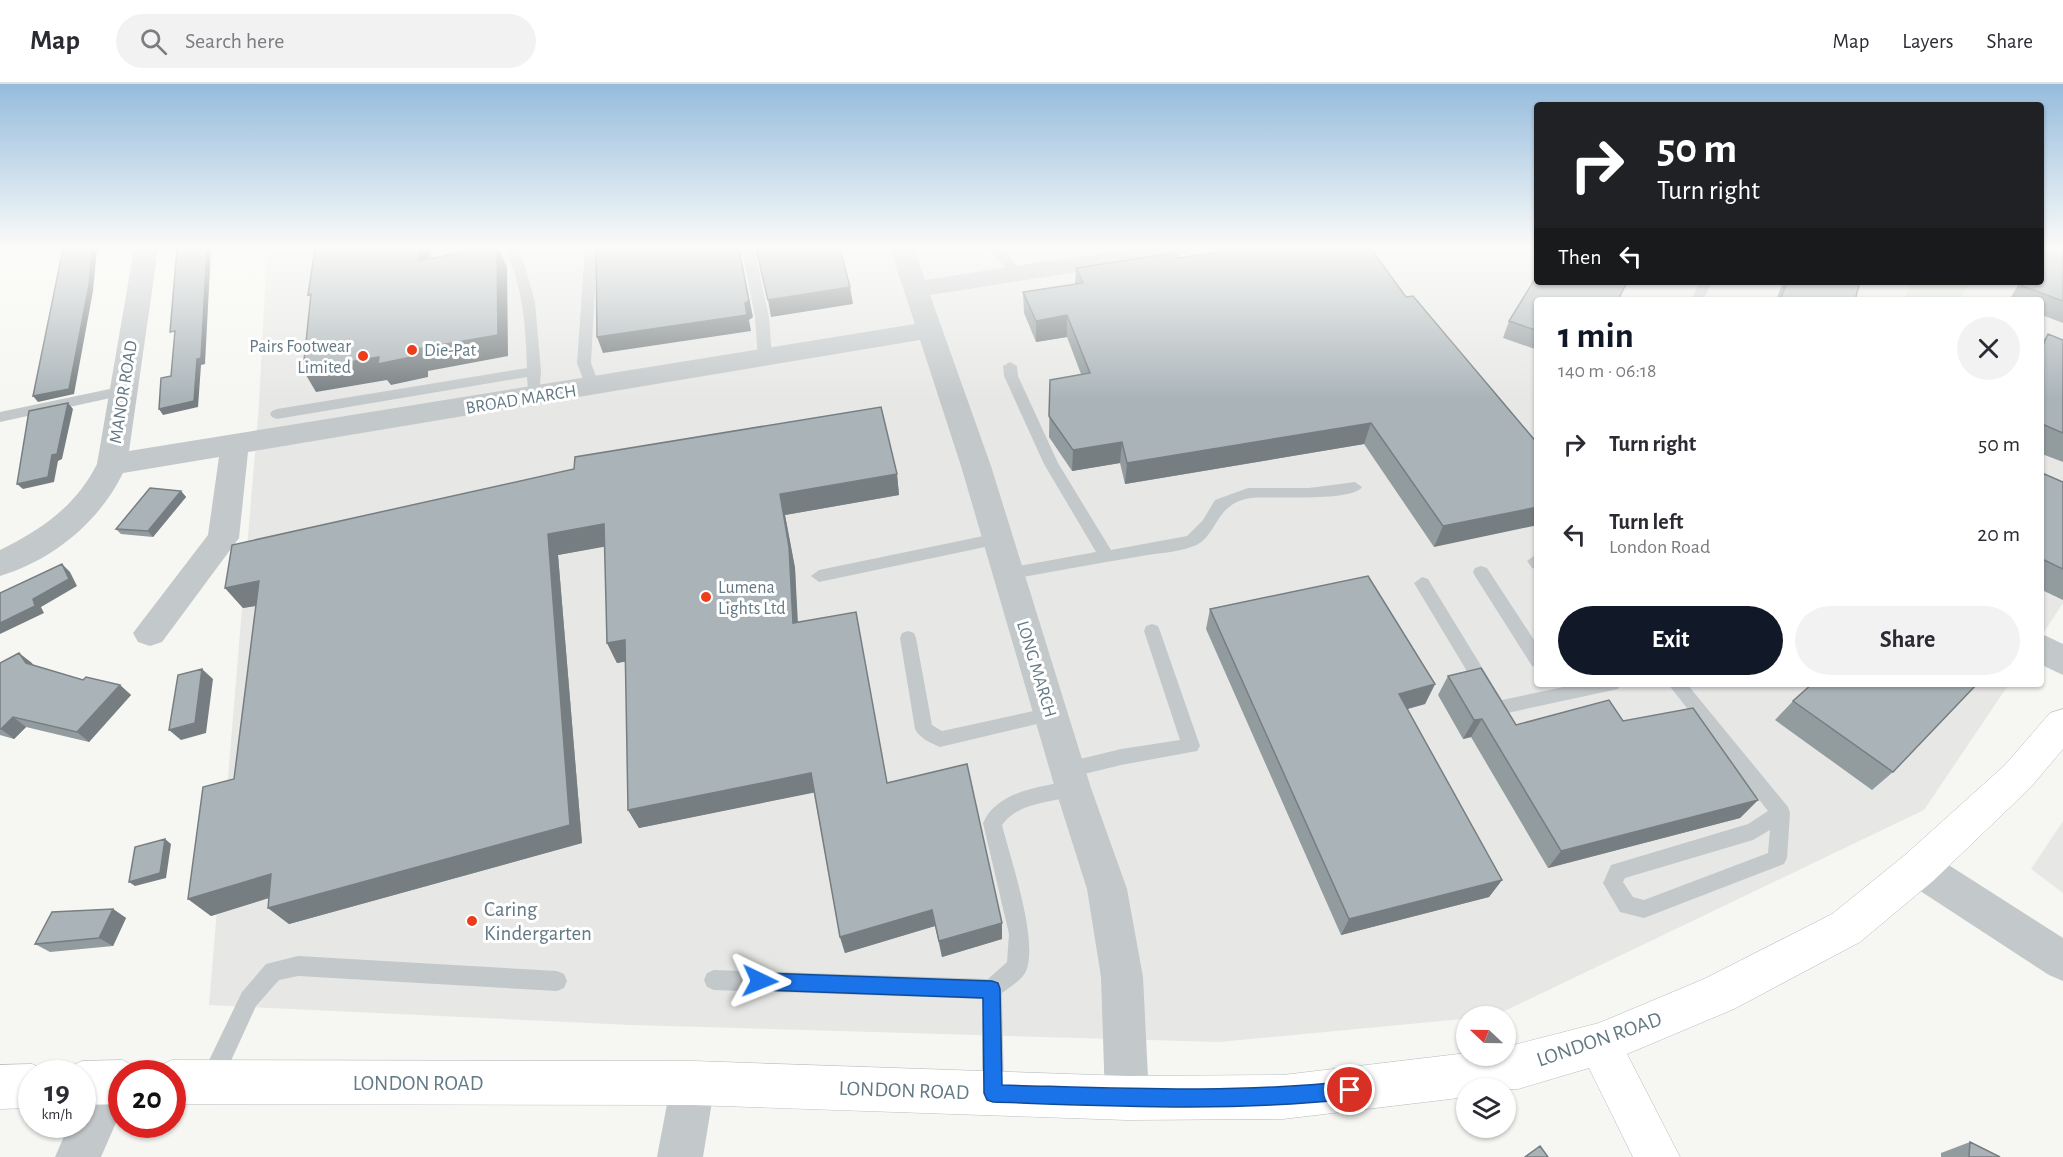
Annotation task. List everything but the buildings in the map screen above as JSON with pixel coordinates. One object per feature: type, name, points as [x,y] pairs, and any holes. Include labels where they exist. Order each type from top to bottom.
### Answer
[{"type":"main road","name":"LONDON ROAD","points":[[191,1082],[693,1083],[1127,1098],[1283,1098],[1417,1083],[1518,1067],[1599,1044],[1719,994],[1846,928],[1919,868],[2018,776],[2063,724]]},
{"type":"main road","points":[[1599,1044],[1657,1157]]},
{"type":"main road","points":[[0,1087],[18,1086]]},
{"type":"street","name":"MANOR ROAD","points":[[0,564],[43,543],[77,517],[102,488],[112,464],[138,299]]},
{"type":"street","name":"LONG MARCH","points":[[919,299],[976,466],[1007,574],[1107,889],[1122,977],[1127,1098]]},
{"type":"street","name":"BROAD MARCH","points":[[112,464],[235,443],[534,384],[593,387],[930,330]]},
{"type":"street","points":[[150,633],[223,537],[235,443]]},
{"type":"street","points":[[2044,649],[2063,661]]},
{"type":"street","points":[[1919,868],[2063,961]]},
{"type":"street","points":[[78,1157],[105,1082]]},
{"type":"street","points":[[680,1157],[693,1083]]},
{"type":"lane","points":[[277,414],[534,384],[527,299]]},
{"type":"lane","points":[[588,299],[584,363],[593,387]]},
{"type":"lane","points":[[758,299],[765,358]]},
{"type":"lane","points":[[1010,366],[1011,376],[1051,464],[1108,558]]},
{"type":"lane","points":[[0,417],[124,391]]},
{"type":"lane","points":[[1007,574],[1108,558],[1192,541],[1208,524],[1220,504],[1248,493],[1308,493],[1355,487]]},
{"type":"lane","points":[[819,576],[998,539]]},
{"type":"lane","points":[[1480,572],[1534,650]]},
{"type":"lane","points":[[1422,583],[1498,708],[1556,690],[1593,687]]},
{"type":"lane","points":[[714,980],[992,989],[1017,967],[1019,934],[992,823],[1004,808],[1032,798],[1121,758],[1191,746],[1152,631]]},
{"type":"lane","points":[[908,638],[924,729],[940,739],[1052,714]]},
{"type":"lane","points":[[1679,687],[1780,813],[1777,858],[1644,909],[1627,905],[1613,884],[1618,871],[1754,831],[1780,813]]},
{"type":"lane","points":[[191,1082],[249,999],[273,971],[298,966],[557,981]]},
{"type":"lane","points":[[992,989],[993,1093]]},
{"type":"shaded area","points":[[264,299],[1534,299],[1534,687],[2007,687],[1924,810],[1515,1006],[1456,1006],[1456,1020],[1219,1042],[631,1025],[209,1005],[259,404]]},
{"type":"shaded area","points":[[2044,299],[2063,299],[2063,603],[2044,632]]},
{"type":"shaded area","points":[[2063,821],[2063,893],[2031,869]]},
{"type":"place","name":"Die-Pat","points":[[412,350]]},
{"type":"place","name":"Pairs Footwear Limited","points":[[363,356]]},
{"type":"place","name":"Lumena Lights Ltd","points":[[706,597]]},
{"type":"place","name":"Caring Kindergarten","points":[[472,921]]},
{"type":"route","points":[[760,981],[992,989],[993,1093],[1127,1098],[1283,1098],[1350,1090]]}]
